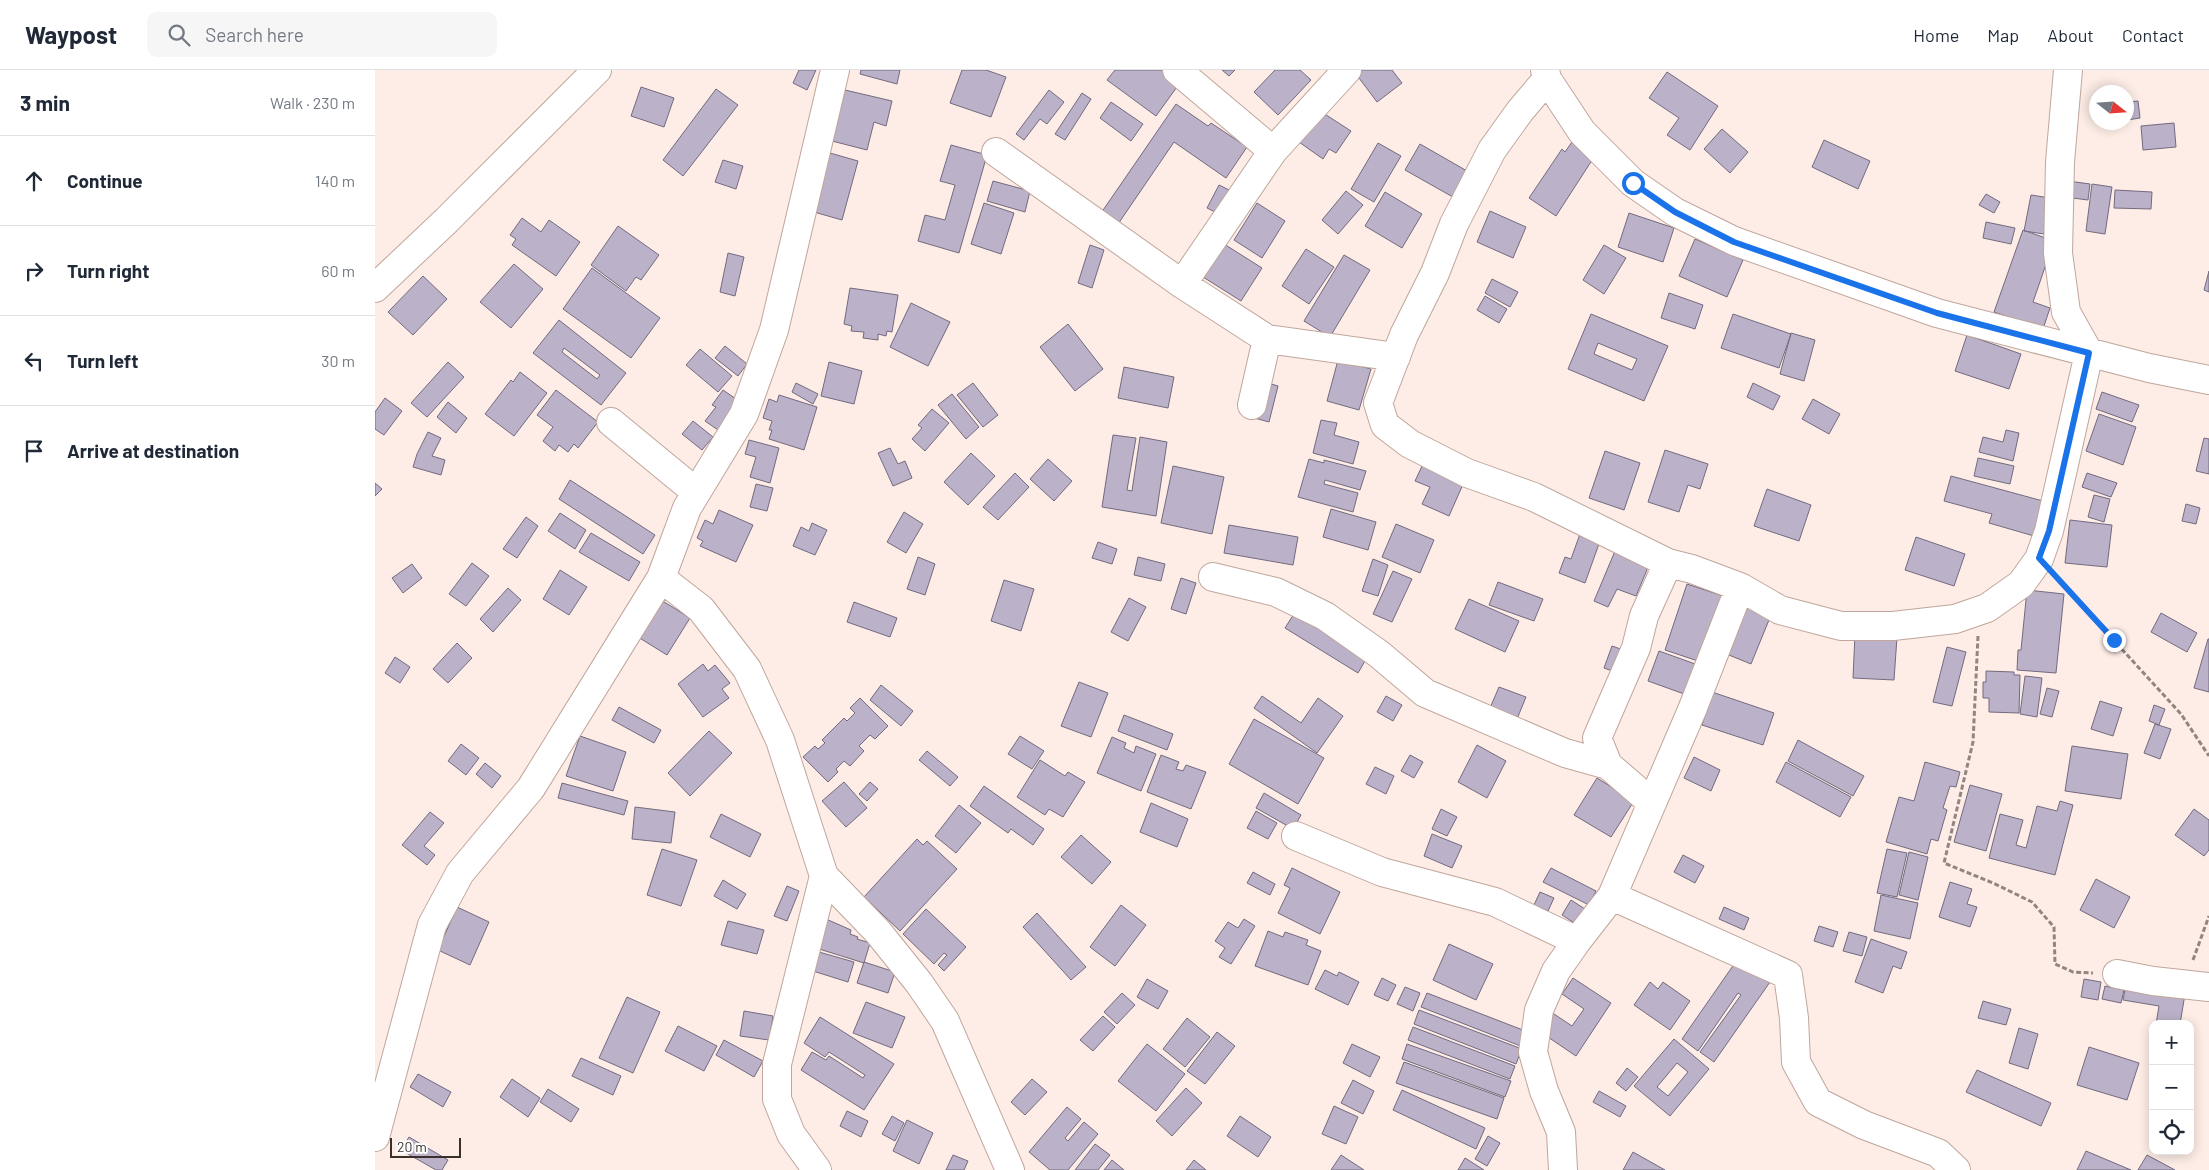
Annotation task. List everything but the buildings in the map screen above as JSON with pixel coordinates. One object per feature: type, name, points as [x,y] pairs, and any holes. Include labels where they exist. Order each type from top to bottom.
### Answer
[{"type":"street","points":[[375,288],[447,220],[597,70]]},
{"type":"street","points":[[375,1138],[432,925],[460,873],[531,788],[661,578],[687,508],[695,492],[744,414],[774,330],[835,70]]},
{"type":"street","points":[[1177,70],[1273,151]]},
{"type":"street","points":[[1182,284],[1273,151],[1347,70]]},
{"type":"street","points":[[2068,70],[2060,162],[2058,253],[2066,312],[2089,353],[2049,531],[2039,558],[2021,584],[1987,608],[1946,620],[1893,626],[1841,626],[1780,610],[1740,587],[1692,569],[1668,563],[1534,497],[1467,473],[1410,444],[1385,425],[1378,403],[1404,336],[1435,273],[1454,224],[1492,150],[1546,75],[1582,132],[1633,183],[1675,212],[1734,242],[1937,313],[2089,353],[2209,380]]},
{"type":"street","points":[[996,152],[1182,284],[1267,339],[1396,357]]},
{"type":"street","points":[[1252,405],[1267,339]]},
{"type":"street","points":[[611,422],[695,492]]},
{"type":"street","points":[[1608,765],[1597,738],[1636,648],[1644,616],[1668,563]]},
{"type":"street","points":[[1213,577],[1276,592],[1325,616],[1379,654],[1425,693],[1565,753],[1608,765],[1652,802]]},
{"type":"street","points":[[661,578],[701,609],[747,669],[780,740],[824,876],[878,932],[919,982],[945,1021],[1010,1170]]},
{"type":"street","points":[[1563,1170],[1561,1132],[1544,1091],[1533,1052],[1539,1010],[1555,971],[1612,896],[1692,710],[1740,587]]},
{"type":"street","points":[[1296,836],[1382,872],[1495,902],[1577,942]]},
{"type":"street","points":[[817,1170],[791,1134],[777,1099],[777,1064],[824,876]]},
{"type":"street","points":[[1612,896],[1788,975],[1794,1018],[1795,1062],[1818,1102],[1864,1125],[1938,1153],[1956,1170]]},
{"type":"street","points":[[2117,974],[2196,985]]},
{"type":"path","points":[[2039,558],[2181,714],[2209,756]]},
{"type":"path","points":[[1979,611],[1973,742],[1944,863],[1993,883],[2032,902],[2054,928],[2055,964],[2073,972],[2117,974]]},
{"type":"path","points":[[2196,985],[2209,916]]},
{"type":"route","points":[[1633,183],[1675,212],[1734,242],[1818,273],[1937,313],[2089,353],[2049,531],[2039,558],[2114,640]]}]
